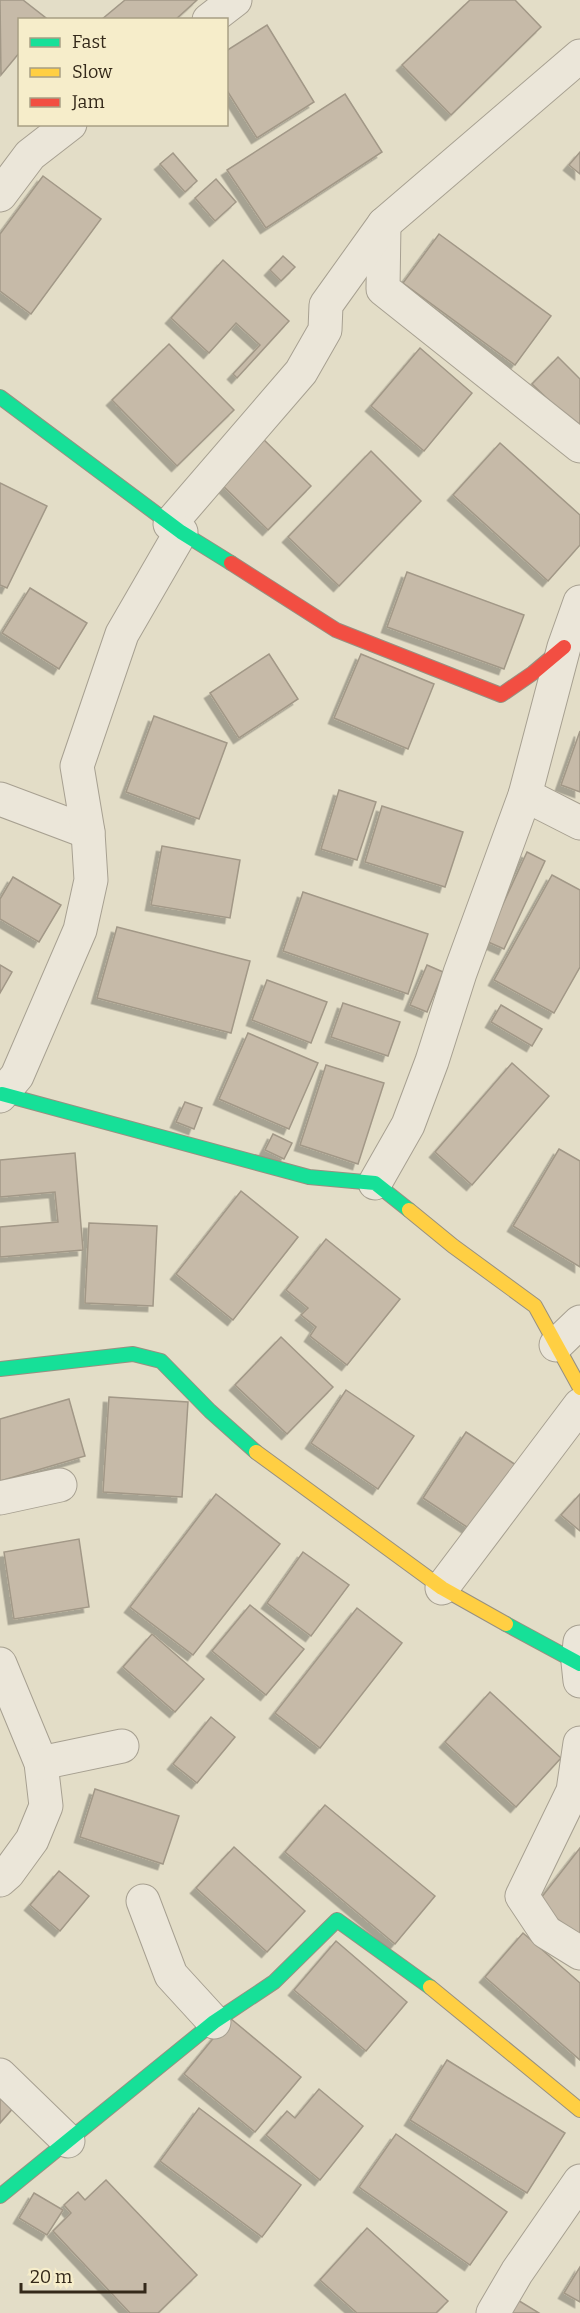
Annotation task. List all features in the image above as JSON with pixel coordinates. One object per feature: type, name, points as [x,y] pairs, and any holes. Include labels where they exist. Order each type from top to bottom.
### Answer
[{"type":"street","points":[[212,18],[235,0]]},
{"type":"street","points":[[580,56],[384,224],[326,305],[326,330],[301,372],[176,528],[122,634],[77,766],[88,832],[91,880],[80,930],[16,1076],[1,1095],[309,1177],[375,1183],[453,1246],[535,1306],[580,1388]]},
{"type":"street","points":[[0,195],[30,155],[67,126]]},
{"type":"street","points":[[384,224],[383,289],[580,446]]},
{"type":"street","points":[[0,397],[176,528],[336,630],[501,695],[564,647]]},
{"type":"street","points":[[375,1183],[408,1125],[525,795],[564,647],[580,602]]},
{"type":"street","points":[[525,795],[580,823]]},
{"type":"street","points":[[0,799],[88,832]]},
{"type":"street","points":[[556,1345],[580,1322]]},
{"type":"street","points":[[0,1370],[25,1365],[133,1354],[160,1362],[268,1463],[442,1588],[579,1662]]},
{"type":"street","points":[[442,1588],[580,1405]]},
{"type":"street","points":[[0,1498],[60,1485]]},
{"type":"street","points":[[0,1664],[41,1763],[46,1806],[32,1839],[8,1873],[0,1880]]},
{"type":"street","points":[[580,1743],[577,1794],[522,1896],[546,1932],[580,1953]]},
{"type":"street","points":[[41,1763],[122,1746]]},
{"type":"street","points":[[143,1901],[171,1975],[214,2022]]},
{"type":"street","points":[[0,2196],[214,2022],[274,1982],[337,1920],[420,1978],[580,2110]]},
{"type":"street","points":[[0,2075],[68,2141]]},
{"type":"street","points":[[493,2313],[517,2272],[580,2181]]},
{"type":"building","points":[[0,0],[23,0],[46,18],[18,18],[18,54],[1,75]]},
{"type":"building","points":[[125,0],[197,0],[177,18],[103,18]]},
{"type":"building","points":[[470,0],[515,0],[541,27],[451,115],[402,65]]},
{"type":"building","points":[[267,25],[314,102],[257,138],[228,92],[228,50]]},
{"type":"building","points":[[345,94],[382,152],[266,228],[227,170]]},
{"type":"building","points":[[580,152],[580,174],[569,165]]},
{"type":"building","points":[[173,153],[197,181],[185,192],[160,164]]},
{"type":"building","points":[[43,176],[101,219],[31,314],[0,291],[0,234]]},
{"type":"building","points":[[216,179],[236,202],[215,221],[195,198]]},
{"type":"building","points":[[439,234],[551,316],[515,365],[403,283]]},
{"type":"building","points":[[283,256],[295,267],[281,281],[270,270]]},
{"type":"building","points":[[223,260],[289,321],[237,378],[233,374],[260,345],[236,323],[209,353],[171,318]]},
{"type":"building","points":[[169,344],[234,410],[177,466],[112,400]]},
{"type":"building","points":[[420,348],[472,393],[424,451],[371,406]]},
{"type":"building","points":[[558,357],[580,379],[580,430],[532,384]]},
{"type":"building","points":[[258,434],[311,486],[268,530],[215,478]]},
{"type":"building","points":[[500,443],[580,515],[580,545],[548,581],[453,495]]},
{"type":"building","points":[[371,451],[421,501],[339,586],[288,537]]},
{"type":"building","points":[[0,483],[47,506],[7,588],[0,585]]},
{"type":"building","points":[[407,572],[524,615],[504,669],[387,627]]},
{"type":"building","points":[[30,588],[87,623],[59,669],[2,633]]},
{"type":"building","points":[[269,654],[298,699],[239,738],[210,693]]},
{"type":"building","points":[[361,654],[434,684],[408,749],[334,718]]},
{"type":"building","points":[[154,716],[227,743],[199,819],[126,792]]},
{"type":"building","points":[[580,731],[580,792],[561,785]]},
{"type":"building","points":[[339,790],[376,802],[357,860],[321,849]]},
{"type":"building","points":[[382,806],[463,832],[445,887],[365,862]]},
{"type":"building","points":[[162,846],[240,860],[230,918],[151,905]]},
{"type":"building","points":[[527,852],[545,861],[504,949],[486,941]]},
{"type":"building","points":[[552,875],[580,890],[580,967],[554,1013],[494,980]]},
{"type":"building","points":[[13,877],[61,905],[39,942],[0,919],[0,899]]},
{"type":"building","points":[[303,892],[428,934],[408,994],[283,951]]},
{"type":"building","points":[[117,927],[250,961],[231,1033],[97,998]]},
{"type":"building","points":[[0,965],[12,972],[0,993]]},
{"type":"building","points":[[427,965],[443,972],[427,1012],[410,1005]]},
{"type":"building","points":[[267,980],[327,1002],[311,1043],[252,1020]]},
{"type":"building","points":[[343,1003],[400,1022],[388,1056],[331,1037]]},
{"type":"building","points":[[501,1005],[542,1029],[532,1046],[491,1022]]},
{"type":"building","points":[[248,1033],[318,1063],[289,1129],[219,1099]]},
{"type":"building","points":[[512,1063],[549,1096],[472,1185],[435,1152]]},
{"type":"building","points":[[326,1065],[384,1083],[358,1164],[300,1145]]},
{"type":"building","points":[[185,1102],[202,1108],[194,1129],[176,1122]]},
{"type":"building","points":[[273,1134],[292,1143],[284,1159],[265,1150]]},
{"type":"building","points":[[559,1149],[580,1161],[580,1267],[513,1226]]},
{"type":"building","points":[[75,1153],[83,1250],[0,1257],[0,1227],[58,1222],[55,1192],[0,1197],[0,1160]]},
{"type":"building","points":[[241,1191],[298,1237],[233,1320],[176,1274]]},
{"type":"building","points":[[89,1223],[157,1226],[153,1306],[85,1303]]},
{"type":"building","points":[[326,1239],[400,1299],[347,1365],[310,1336],[316,1327],[301,1315],[308,1308],[286,1290]]},
{"type":"building","points":[[281,1337],[333,1387],[287,1434],[235,1385]]},
{"type":"building","points":[[346,1390],[414,1436],[378,1489],[311,1443]]},
{"type":"building","points":[[109,1397],[188,1402],[182,1497],[103,1492]]},
{"type":"building","points":[[69,1399],[85,1456],[0,1481],[0,1419]]},
{"type":"building","points":[[466,1432],[519,1467],[476,1533],[423,1498]]},
{"type":"building","points":[[216,1494],[280,1544],[193,1655],[130,1607]]},
{"type":"building","points":[[580,1494],[580,1531],[561,1515]]},
{"type":"building","points":[[79,1539],[89,1607],[14,1619],[4,1552]]},
{"type":"building","points":[[303,1552],[349,1585],[311,1636],[267,1603]]},
{"type":"building","points":[[250,1605],[304,1649],[266,1695],[212,1651]]},
{"type":"building","points":[[357,1608],[402,1643],[320,1748],[275,1713]]},
{"type":"building","points":[[152,1634],[204,1679],[175,1712],[123,1667]]},
{"type":"building","points":[[490,1692],[561,1758],[516,1807],[445,1742]]},
{"type":"building","points":[[211,1717],[235,1737],[197,1783],[173,1764]]},
{"type":"building","points":[[95,1789],[179,1816],[163,1864],[80,1837]]},
{"type":"building","points":[[325,1805],[435,1896],[395,1944],[285,1852]]},
{"type":"building","points":[[234,1847],[305,1911],[267,1952],[196,1888]]},
{"type":"building","points":[[580,1848],[580,1937],[537,1903]]},
{"type":"building","points":[[59,1871],[89,1896],[60,1931],[30,1905]]},
{"type":"building","points":[[523,1933],[580,1983],[580,2060],[485,1977]]},
{"type":"building","points":[[336,1941],[407,2002],[366,2051],[294,1990]]},
{"type":"building","points":[[230,2018],[301,2077],[255,2132],[184,2074]]},
{"type":"building","points":[[447,2060],[565,2133],[527,2193],[410,2120]]},
{"type":"building","points":[[319,2089],[363,2126],[320,2180],[266,2135],[287,2111],[295,2118]]},
{"type":"building","points":[[0,2092],[15,2106],[0,2123]]},
{"type":"building","points":[[199,2108],[301,2185],[262,2237],[160,2161]]},
{"type":"building","points":[[396,2134],[507,2212],[470,2265],[359,2187]]},
{"type":"building","points":[[106,2180],[197,2275],[158,2313],[130,2313],[53,2231],[71,2213],[64,2205],[78,2192],[85,2200]]},
{"type":"building","points":[[34,2193],[63,2210],[47,2235],[19,2218]]},
{"type":"building","points":[[367,2228],[448,2301],[436,2313],[357,2313],[320,2280]]},
{"type":"building","points":[[580,2267],[580,2302],[564,2293]]},
{"type":"building","points":[[516,2299],[539,2313],[507,2313]]},
{"type":"traffic: fast","points":[[0,397],[181,532],[231,563]]},
{"type":"traffic: fast","points":[[2,1094],[309,1177],[375,1183],[409,1210]]},
{"type":"traffic: fast","points":[[0,1369],[133,1354],[161,1361],[210,1411],[256,1452]]},
{"type":"traffic: fast","points":[[506,1624],[580,1664]]},
{"type":"traffic: fast","points":[[0,2196],[214,2022],[274,1982],[337,1920],[430,1987]]},
{"type":"traffic: slow","points":[[409,1210],[453,1246],[535,1306],[580,1388]]},
{"type":"traffic: slow","points":[[256,1452],[442,1588],[506,1624]]},
{"type":"traffic: slow","points":[[430,1987],[580,2110]]},
{"type":"traffic: jam","points":[[231,563],[336,630],[501,695],[533,673],[564,647]]}]
